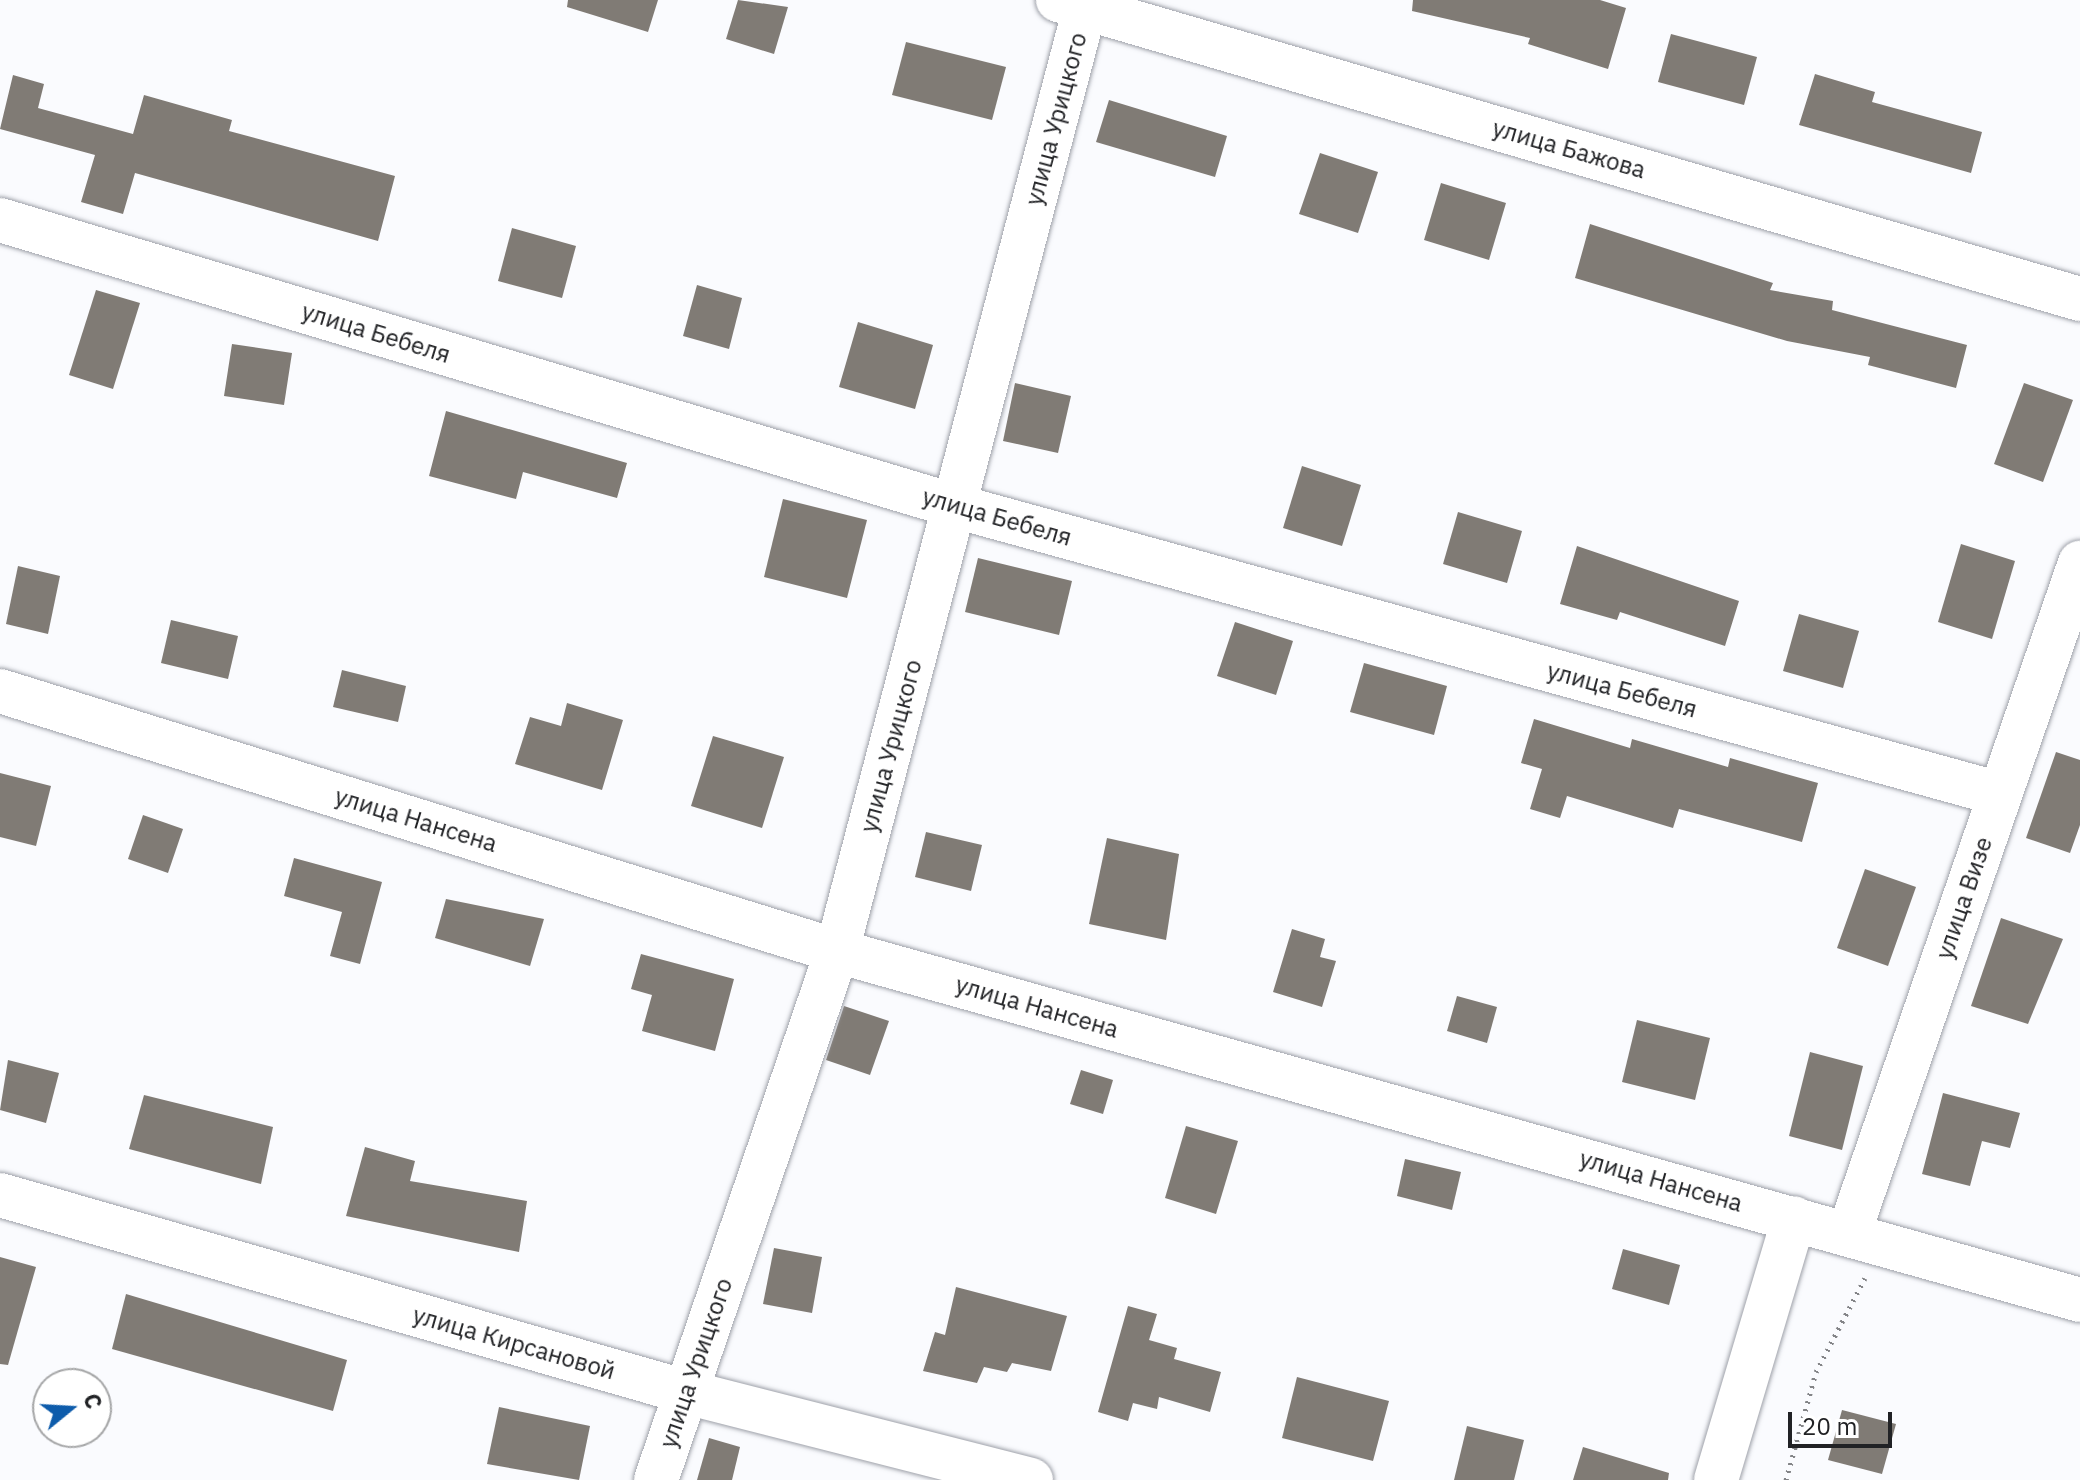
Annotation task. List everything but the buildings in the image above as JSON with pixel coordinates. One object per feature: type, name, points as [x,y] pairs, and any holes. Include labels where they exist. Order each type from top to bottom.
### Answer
[{"type":"street","name":"улица Бажова","points":[[1077,2],[2080,299]]},
{"type":"street","name":"улица Урицкого","points":[[656,1480],[837,951],[955,506],[1077,2]]},
{"type":"street","name":"улица Бебеля","points":[[0,220],[955,506],[2000,794]]},
{"type":"street","name":"улица Визе","points":[[1849,1233],[2080,563]]},
{"type":"street","name":"улица Нансена","points":[[0,691],[837,951],[2080,1300]]},
{"type":"street","name":"улица Кирсановой","points":[[0,1195],[686,1392],[1031,1480]]},
{"type":"street","points":[[1716,1480],[1794,1218]]},
{"type":"path","points":[[1786,1480],[1816,1372],[1868,1274]]}]
